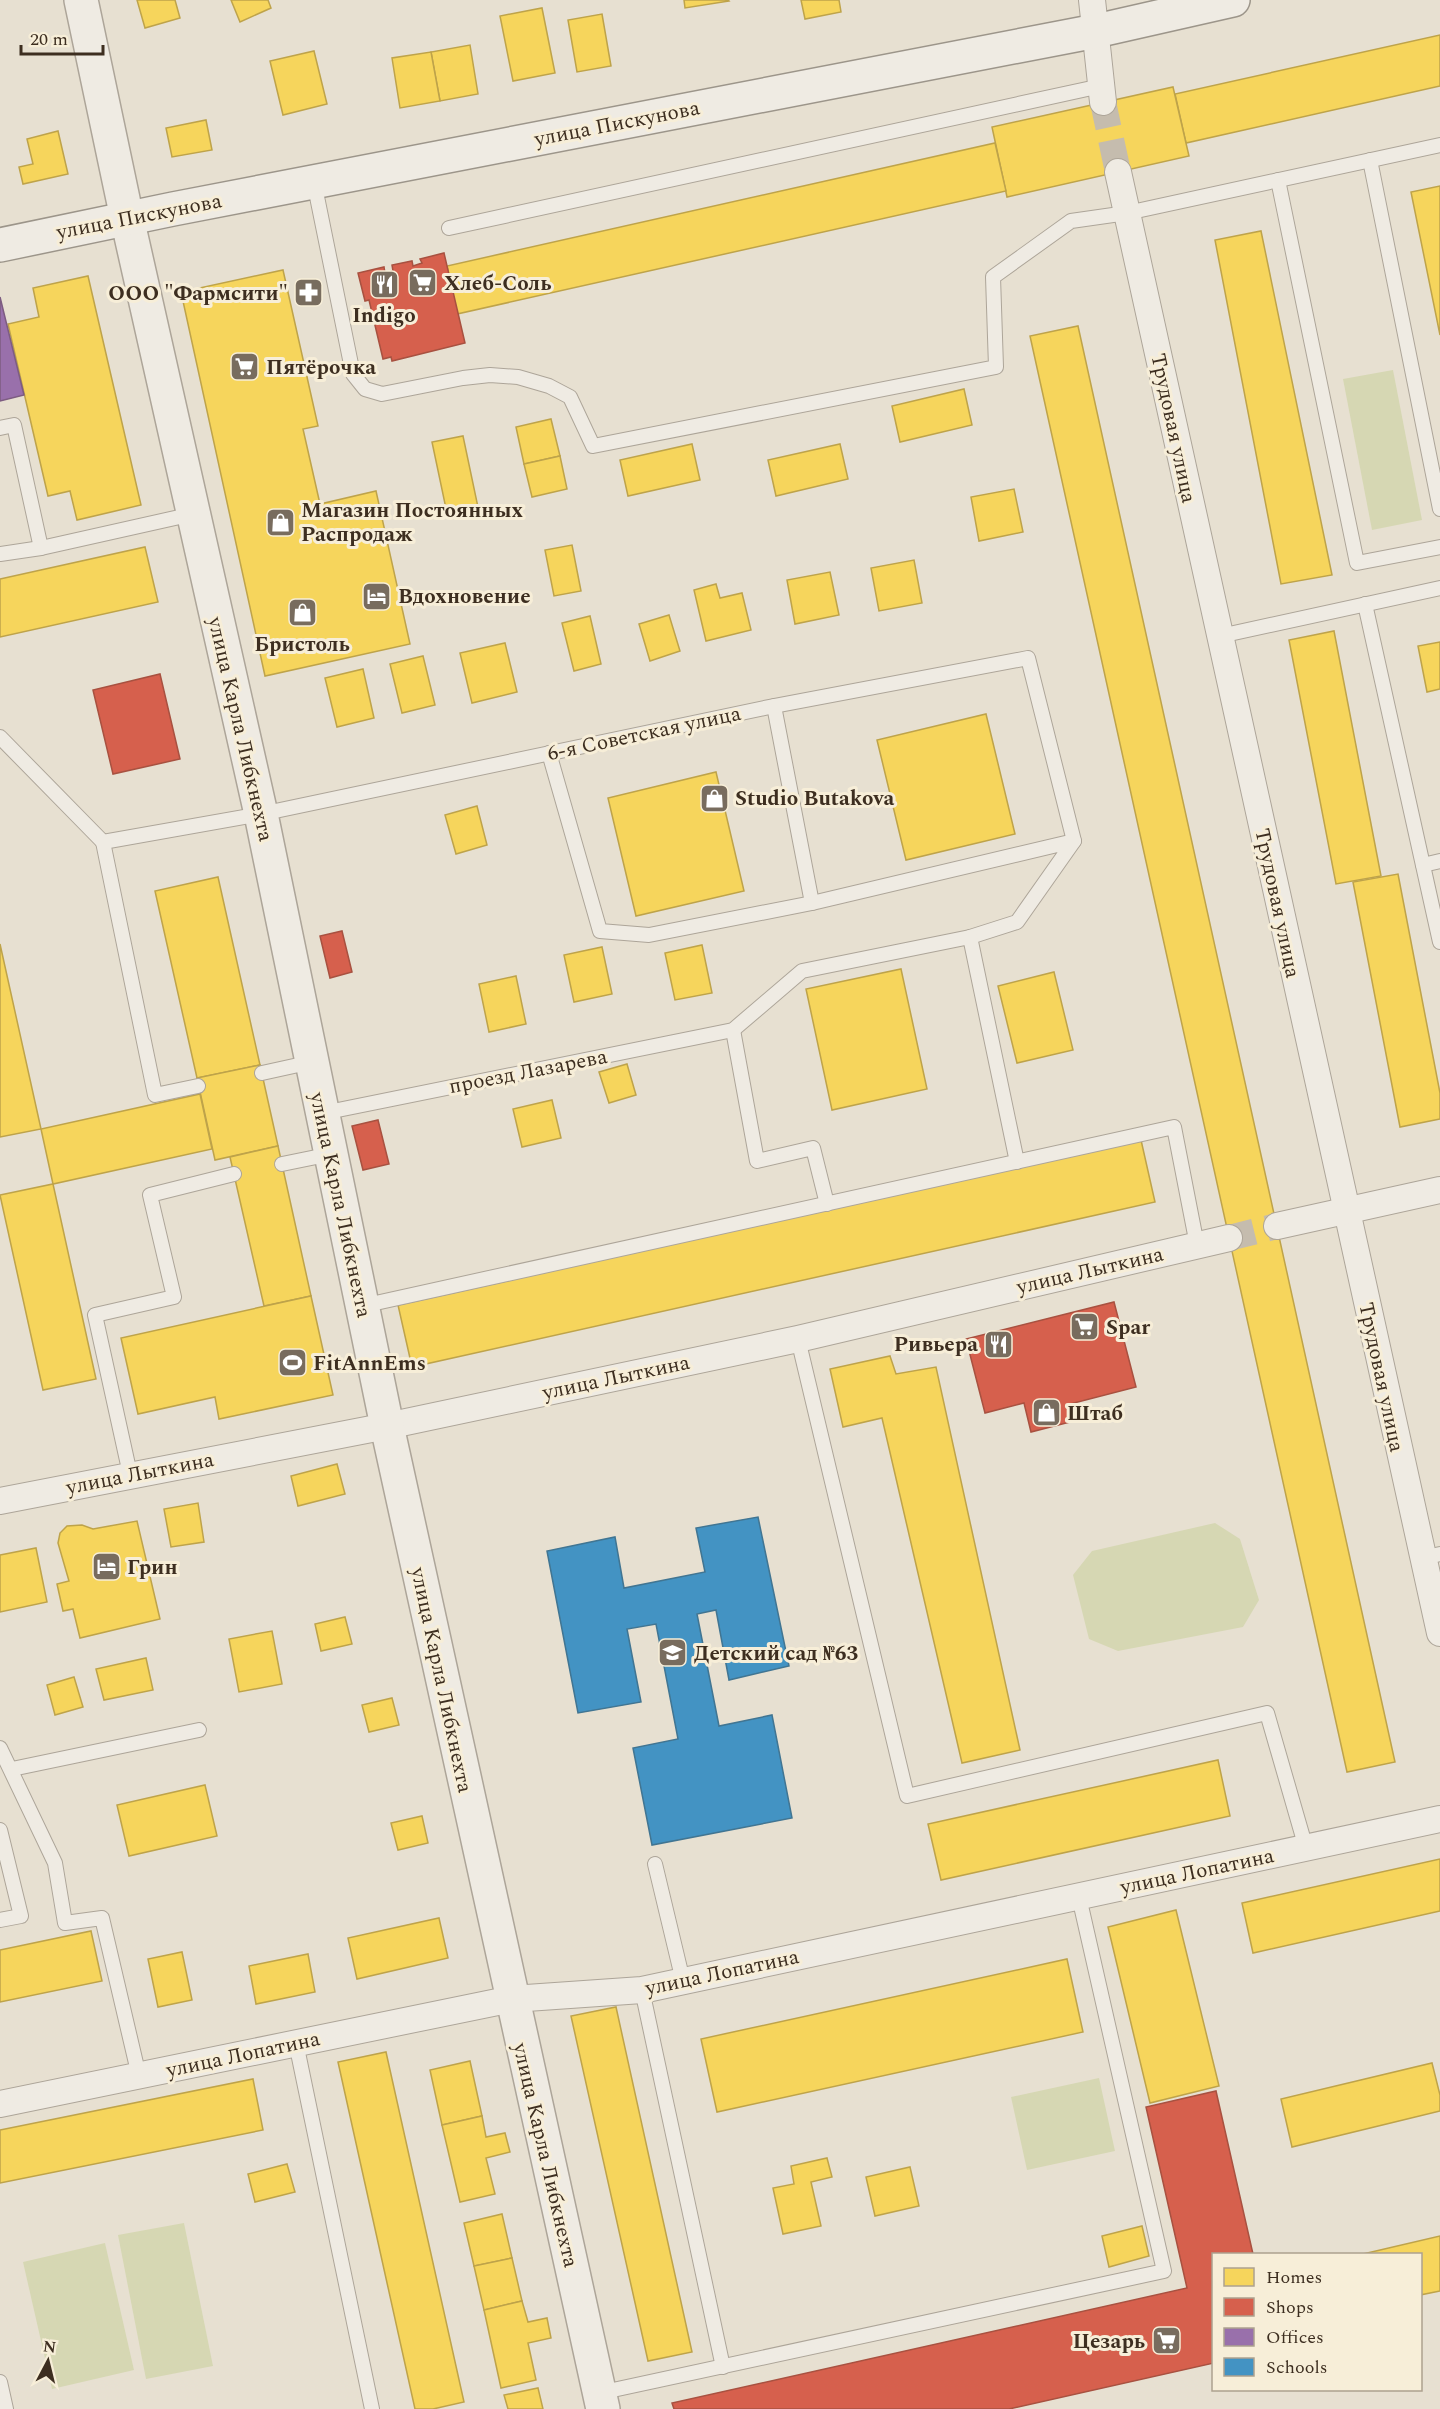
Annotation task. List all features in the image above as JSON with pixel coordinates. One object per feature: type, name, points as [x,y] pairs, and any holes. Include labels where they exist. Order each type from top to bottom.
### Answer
[{"type":"street","name":"улица Карла Либкнехта","points":[[81,0],[127,218],[261,814],[387,1426],[601,2401]]},
{"type":"street","name":"улица Пискунова","points":[[0,245],[314,182],[1094,15],[1233,0]]},
{"type":"street","points":[[1094,15],[1096,54],[1102,94]]},
{"type":"street","name":"Трудовая улица","points":[[1118,172],[1346,1211],[1431,1556],[1440,1633]]},
{"type":"street","points":[[1277,1226],[1440,1190]]},
{"type":"street","name":"улица Лыткина","points":[[0,1501],[387,1426],[798,1338],[1229,1238]]},
{"type":"street","name":"улица Лопатина","points":[[0,2104],[512,1999],[642,1990],[1440,1819]]},
{"type":"lane","points":[[449,228],[1102,94]]},
{"type":"lane","points":[[314,182],[353,374],[365,389],[382,394],[463,378],[490,375],[518,377],[549,386],[570,397],[593,446],[996,367],[993,277],[1071,221],[1127,213],[1440,145]]},
{"type":"lane","points":[[1370,160],[1440,509]]},
{"type":"lane","points":[[1278,180],[1357,563],[1440,547]]},
{"type":"lane","points":[[0,428],[14,425],[41,548]]},
{"type":"lane","points":[[0,554],[41,548],[194,514]]},
{"type":"lane","points":[[1220,636],[1440,588]]},
{"type":"lane","points":[[1365,604],[1440,942]]},
{"type":"lane","name":"6-я Советская улица","points":[[103,842],[261,814],[774,706],[1028,658],[1074,841]]},
{"type":"lane","points":[[774,706],[812,903]]},
{"type":"lane","points":[[0,737],[103,842],[155,1095],[198,1086]]},
{"type":"lane","points":[[549,753],[600,931],[649,935],[812,903],[1074,841]]},
{"type":"lane","points":[[827,1204],[813,1148],[757,1161],[733,1030],[802,971],[970,937],[1017,922],[1074,841]]},
{"type":"lane","points":[[1423,865],[1440,861]]},
{"type":"lane","points":[[970,937],[1017,1162]]},
{"type":"lane","name":"проезд Лазарева","points":[[323,1113],[733,1030]]},
{"type":"lane","points":[[262,1073],[312,1062]]},
{"type":"lane","points":[[362,1306],[1174,1127],[1197,1245]]},
{"type":"lane","points":[[282,1164],[332,1154]]},
{"type":"lane","points":[[130,1474],[95,1315],[174,1297],[150,1195],[234,1174]]},
{"type":"lane","points":[[798,1338],[907,1796],[1267,1713],[1306,1848]]},
{"type":"lane","points":[[12,1769],[199,1730]]},
{"type":"lane","points":[[0,1748],[55,1863],[65,1923],[102,1918],[139,2076]]},
{"type":"lane","points":[[0,1830],[21,1916],[0,1920]]},
{"type":"lane","points":[[655,1864],[683,1981]]},
{"type":"lane","points":[[601,2401],[723,2367],[1164,2271],[1079,1897]]},
{"type":"lane","points":[[642,1990],[723,2367]]},
{"type":"lane","points":[[296,2043],[372,2409]]},
{"type":"lane","points":[[0,2382],[6,2409]]},
{"type":"green space","points":[[1393,370],[1422,520],[1372,530],[1343,379]]},
{"type":"green space","points":[[1215,1523],[1240,1539],[1259,1600],[1243,1627],[1118,1651],[1089,1639],[1073,1575],[1092,1551]]},
{"type":"green space","points":[[1099,2078],[1115,2151],[1027,2170],[1011,2097]]},
{"type":"green space","points":[[184,2223],[213,2366],[146,2379],[118,2235]]},
{"type":"green space","points":[[105,2243],[134,2370],[52,2389],[23,2262]]},
{"type":"building: Homes","points":[[137,0],[175,0],[180,18],[145,28]]},
{"type":"building: Homes","points":[[231,0],[268,0],[271,8],[240,22]]},
{"type":"building: Homes","points":[[684,0],[728,0],[729,1],[685,8]]},
{"type":"building: Homes","points":[[801,0],[839,0],[841,12],[805,19]]},
{"type":"building: Homes","points":[[542,8],[555,73],[513,81],[500,16]]},
{"type":"building: Homes","points":[[602,14],[611,66],[577,72],[568,20]]},
{"type":"building: Homes","points":[[1440,35],[1440,86],[1186,143],[1175,94]]},
{"type":"building: Homes","points":[[470,45],[478,94],[440,101],[431,52]]},
{"type":"building: Homes","points":[[314,51],[327,104],[283,115],[270,61]]},
{"type":"building: Homes","points":[[431,52],[440,101],[400,108],[392,58]]},
{"type":"building: Homes","points":[[1173,87],[1189,156],[1007,197],[992,127]]},
{"type":"building: Homes","points":[[206,120],[212,150],[172,157],[166,128]]},
{"type":"building: Homes","points":[[58,131],[68,174],[23,184],[19,167],[33,164],[27,139]]},
{"type":"building: Homes","points":[[995,143],[1006,191],[457,314],[447,266]]},
{"type":"building: Homes","points":[[1440,186],[1440,335],[1411,192]]},
{"type":"building: Homes","points":[[1261,231],[1332,575],[1281,584],[1215,240]]},
{"type":"building: Homes","points":[[283,270],[318,426],[303,429],[320,504],[376,491],[410,644],[265,676],[181,292]]},
{"type":"building: Homes","points":[[88,276],[141,505],[77,520],[70,491],[48,496],[8,324],[39,317],[33,288]]},
{"type":"building: Homes","points":[[1078,326],[1395,1762],[1347,1772],[1030,336]]},
{"type":"building: Homes","points":[[964,389],[972,425],[900,442],[892,406]]},
{"type":"building: Homes","points":[[551,419],[560,456],[524,464],[516,427]]},
{"type":"building: Homes","points":[[463,436],[479,512],[448,518],[432,442]]},
{"type":"building: Homes","points":[[692,444],[700,480],[628,496],[620,460]]},
{"type":"building: Homes","points":[[840,444],[848,479],[776,496],[768,460]]},
{"type":"building: Homes","points":[[560,456],[567,489],[532,497],[524,464]]},
{"type":"building: Homes","points":[[1014,489],[1023,532],[979,541],[971,497]]},
{"type":"building: Homes","points":[[572,545],[581,591],[554,596],[545,550]]},
{"type":"building: Homes","points":[[145,547],[158,602],[0,637],[0,579]]},
{"type":"building: Homes","points":[[914,560],[922,603],[879,611],[871,568]]},
{"type":"building: Homes","points":[[830,572],[839,615],[795,624],[787,580]]},
{"type":"building: Homes","points":[[716,584],[720,598],[742,593],[751,630],[706,641],[694,590]]},
{"type":"building: Homes","points":[[669,615],[680,651],[650,661],[639,624]]},
{"type":"building: Homes","points":[[590,616],[601,664],[574,671],[562,623]]},
{"type":"building: Homes","points":[[1334,631],[1381,876],[1336,884],[1289,640]]},
{"type":"building: Homes","points":[[1440,642],[1440,689],[1427,692],[1418,646]]},
{"type":"building: Homes","points":[[505,643],[517,692],[472,703],[460,653]]},
{"type":"building: Homes","points":[[423,656],[435,705],[402,713],[390,664]]},
{"type":"building: Homes","points":[[363,669],[374,718],[337,727],[325,678]]},
{"type":"building: Homes","points":[[986,714],[1015,834],[906,860],[877,740]]},
{"type":"building: Homes","points":[[716,772],[744,891],[636,916],[608,798]]},
{"type":"building: Homes","points":[[477,806],[487,845],[456,854],[445,815]]},
{"type":"building: Homes","points":[[1398,874],[1440,1093],[1440,1119],[1400,1127],[1353,882]]},
{"type":"building: Homes","points":[[218,877],[260,1065],[197,1078],[155,891]]},
{"type":"building: Homes","points":[[0,944],[41,1129],[0,1137]]},
{"type":"building: Homes","points":[[702,945],[712,993],[675,1000],[665,953]]},
{"type":"building: Homes","points":[[602,947],[612,994],[574,1002],[564,955]]},
{"type":"building: Homes","points":[[901,969],[927,1089],[832,1110],[806,989]]},
{"type":"building: Homes","points":[[1054,972],[1073,1050],[1017,1063],[998,986]]},
{"type":"building: Homes","points":[[516,976],[526,1024],[489,1032],[479,984]]},
{"type":"building: Homes","points":[[627,1064],[636,1095],[609,1103],[599,1072]]},
{"type":"building: Homes","points":[[260,1065],[278,1146],[215,1160],[197,1078]]},
{"type":"building: Homes","points":[[200,1094],[212,1149],[53,1184],[41,1129]]},
{"type":"building: Homes","points":[[552,1100],[561,1138],[522,1147],[513,1109]]},
{"type":"building: Homes","points":[[1141,1140],[1155,1202],[412,1367],[398,1305]]},
{"type":"building: Homes","points":[[278,1146],[311,1296],[264,1306],[230,1157]]},
{"type":"building: Homes","points":[[53,1184],[96,1379],[43,1390],[0,1195]]},
{"type":"building: Homes","points":[[311,1296],[333,1395],[219,1419],[215,1397],[138,1414],[121,1338]]},
{"type":"building: Homes","points":[[890,1356],[896,1374],[936,1367],[1020,1750],[962,1763],[882,1418],[843,1427],[830,1369]]},
{"type":"building: Homes","points":[[337,1464],[345,1494],[298,1506],[291,1476]]},
{"type":"building: Homes","points":[[198,1503],[204,1542],[171,1547],[164,1509]]},
{"type":"building: Homes","name":"Грин","points":[[137,1521],[160,1619],[80,1638],[73,1609],[63,1611],[57,1584],[69,1581],[58,1543],[60,1533],[67,1526],[82,1525],[93,1529]]},
{"type":"building: Homes","points":[[36,1548],[47,1602],[0,1612],[0,1555]]},
{"type":"building: Homes","points":[[345,1617],[352,1644],[321,1651],[315,1624]]},
{"type":"building: Homes","points":[[272,1631],[282,1684],[239,1692],[229,1639]]},
{"type":"building: Homes","points":[[146,1658],[153,1690],[104,1700],[96,1669]]},
{"type":"building: Homes","points":[[74,1677],[83,1707],[55,1715],[47,1685]]},
{"type":"building: Homes","points":[[392,1698],[399,1725],[369,1732],[362,1705]]},
{"type":"building: Homes","points":[[1218,1760],[1230,1816],[941,1880],[928,1824]]},
{"type":"building: Homes","points":[[205,1785],[217,1836],[129,1856],[117,1805]]},
{"type":"building: Homes","points":[[422,1816],[428,1843],[398,1850],[391,1823]]},
{"type":"building: Homes","points":[[1440,1859],[1440,1911],[1253,1953],[1242,1903]]},
{"type":"building: Homes","points":[[1176,1910],[1219,2086],[1150,2103],[1108,1927]]},
{"type":"building: Homes","points":[[439,1918],[448,1958],[357,1979],[348,1938]]},
{"type":"building: Homes","points":[[91,1931],[102,1981],[0,2002],[0,1950]]},
{"type":"building: Homes","points":[[182,1952],[192,2000],[158,2007],[148,1959]]},
{"type":"building: Homes","points":[[308,1954],[315,1992],[256,2004],[249,1966]]},
{"type":"building: Homes","points":[[1067,1959],[1083,2032],[717,2112],[701,2039]]},
{"type":"building: Homes","points":[[616,2007],[692,2352],[648,2361],[571,2016]]},
{"type":"building: Homes","points":[[386,2052],[464,2402],[433,2409],[415,2409],[338,2062]]},
{"type":"building: Homes","points":[[470,2061],[482,2116],[442,2125],[430,2070]]},
{"type":"building: Homes","points":[[1432,2063],[1440,2095],[1440,2111],[1292,2147],[1281,2099]]},
{"type":"building: Homes","points":[[253,2079],[263,2130],[0,2183],[0,2130]]},
{"type":"building: Homes","points":[[482,2116],[486,2137],[505,2133],[510,2152],[486,2158],[495,2194],[460,2202],[442,2125]]},
{"type":"building: Homes","points":[[827,2158],[832,2177],[811,2182],[821,2226],[783,2234],[773,2188],[794,2184],[791,2166]]},
{"type":"building: Homes","points":[[287,2164],[295,2192],[255,2202],[248,2174]]},
{"type":"building: Homes","points":[[910,2167],[919,2206],[875,2216],[866,2177]]},
{"type":"building: Homes","points":[[502,2214],[512,2258],[474,2266],[464,2223]]},
{"type":"building: Homes","points":[[1142,2226],[1149,2256],[1109,2267],[1102,2236]]},
{"type":"building: Homes","points":[[1440,2236],[1440,2291],[1422,2295],[1422,2253],[1367,2253]]},
{"type":"building: Homes","points":[[512,2258],[522,2301],[484,2310],[474,2266]]},
{"type":"building: Homes","points":[[522,2301],[528,2322],[547,2318],[551,2338],[528,2343],[536,2380],[501,2388],[484,2310]]},
{"type":"building: Homes","points":[[538,2388],[543,2409],[508,2409],[504,2395]]},
{"type":"building: Shops","points":[[444,253],[465,343],[392,361],[391,357],[383,359],[369,300],[365,301],[358,273],[384,267],[385,273],[393,271],[392,265],[412,261],[413,266],[422,263],[420,259]]},
{"type":"building: Shops","points":[[160,674],[180,759],[113,774],[93,690]]},
{"type":"building: Shops","points":[[342,931],[352,972],[330,978],[320,936]]},
{"type":"building: Shops","points":[[378,1120],[389,1164],[363,1170],[352,1126]]},
{"type":"building: Shops","points":[[1114,1302],[1136,1387],[1070,1404],[1074,1421],[1031,1432],[1024,1403],[985,1413],[966,1339]]},
{"type":"building: Shops","points":[[1216,2091],[1253,2253],[1212,2253],[1212,2363],[1009,2409],[674,2409],[672,2403],[1187,2288],[1146,2107]]},
{"type":"building: Offices","points":[[0,297],[24,395],[0,401]]},
{"type":"building: Schools","points":[[758,1517],[789,1666],[729,1680],[716,1610],[697,1614],[719,1726],[772,1715],[792,1818],[652,1845],[633,1748],[678,1739],[656,1624],[627,1629],[641,1702],[578,1713],[547,1551],[615,1537],[624,1588],[705,1572],[696,1528]]},
{"type":"tunnel","points":[[1103,102],[1118,172]]},
{"type":"tunnel","points":[[1229,1238],[1277,1226]]},
{"type":"place","name":"Хлеб-Соль","points":[[423,283]]},
{"type":"place","name":"Indigo","points":[[384,284]]},
{"type":"place","name":"ООО \"Фармсити\"","points":[[309,293]]},
{"type":"place","name":"Пятёрочка","points":[[245,367]]},
{"type":"place","name":"Магазин Постоянных Распродаж","points":[[280,522]]},
{"type":"place","name":"Вдохновение","points":[[377,596]]},
{"type":"place","name":"Бристоль","points":[[302,613]]},
{"type":"place","name":"Studio Butakova","points":[[714,798]]},
{"type":"place","name":"Spar","points":[[1085,1327]]},
{"type":"place","name":"Ривьера","points":[[999,1344]]},
{"type":"place","name":"FitAnnEms","points":[[292,1363]]},
{"type":"place","name":"Штаб","points":[[1046,1413]]},
{"type":"place","name":"Грин","points":[[106,1567]]},
{"type":"place","name":"Детский сад №63","points":[[673,1653]]},
{"type":"place","name":"Цезарь","points":[[1166,2341]]}]
